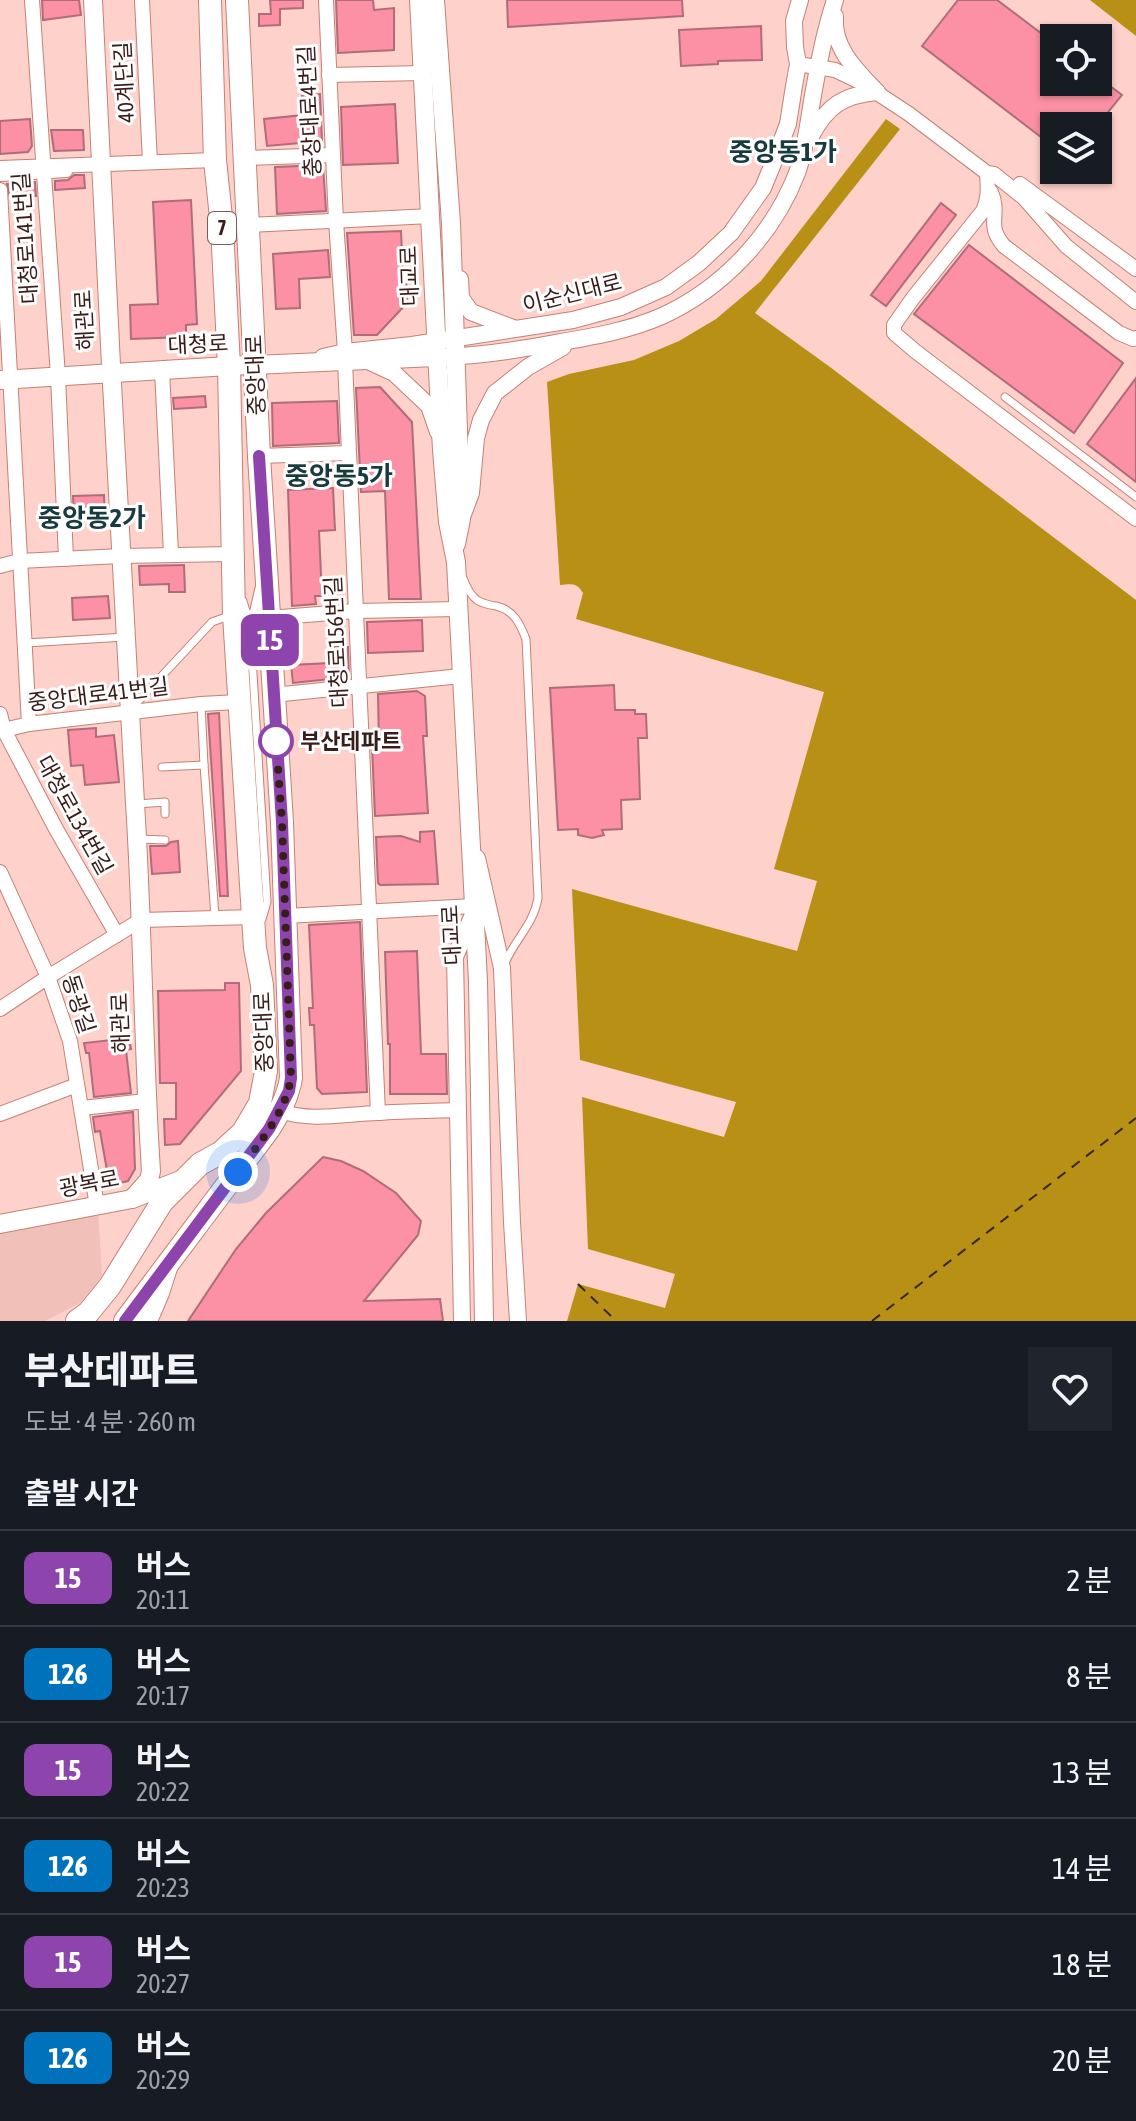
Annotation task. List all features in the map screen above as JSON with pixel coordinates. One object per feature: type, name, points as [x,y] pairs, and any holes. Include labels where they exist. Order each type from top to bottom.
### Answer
[{"type":"main road","name":"해관로","points":[[93,0],[137,839],[151,1171],[149,1180],[132,1199]]},
{"type":"main road","name":"중앙대로","points":[[77,1321],[104,1295],[162,1202],[200,1164],[220,1153],[243,1132],[260,1103],[266,1071],[262,985],[255,948],[271,915],[282,822],[273,695],[232,560],[229,366],[222,227],[215,160],[210,0]]},
{"type":"main road","name":"중앙대로","points":[[125,1321],[238,1172],[280,1111],[289,1091],[292,1067],[287,948],[271,915],[238,702],[251,619],[265,561],[237,0]]},
{"type":"main road","name":"대교로","points":[[427,1],[423,73],[436,349],[448,522],[455,556],[478,981],[484,1321]]},
{"type":"main road","name":"대교로","points":[[427,1],[452,236],[461,519],[455,556]]},
{"type":"main road","name":"대청로","points":[[5,379],[299,363],[345,356],[366,360],[436,349]]},
{"type":"main road","name":"광복로","points":[[0,1224],[132,1199],[184,1179]]},
{"type":"main road","points":[[148,1321],[170,1261]]},
{"type":"main road","points":[[98,1321],[104,1295]]},
{"type":"street","name":"대청로141번길","points":[[32,0],[58,376]]},
{"type":"street","name":"40계단길","points":[[142,0],[150,162]]},
{"type":"street","name":"충장대로4번길","points":[[326,0],[345,356]]},
{"type":"street","name":"이순신대로","points":[[456,347],[514,329],[585,317],[621,307],[666,287],[699,263],[731,233],[763,188],[788,124],[798,64],[794,21],[800,0]]},
{"type":"street","points":[[836,0],[836,38],[849,62],[877,92]]},
{"type":"street","name":"이순신대로","points":[[345,356],[456,347],[507,352],[576,340],[615,332],[661,317],[705,293],[743,259],[769,226],[797,173],[825,29],[836,0]]},
{"type":"street","points":[[798,64],[835,70],[862,83],[909,114],[990,178],[1024,198],[1066,246],[1136,302]]},
{"type":"street","points":[[329,75],[423,73]]},
{"type":"street","points":[[802,152],[819,121],[839,101],[877,92]]},
{"type":"street","points":[[245,158],[333,155]]},
{"type":"street","points":[[0,176],[42,170],[215,160]]},
{"type":"street","points":[[0,168],[42,170]]},
{"type":"street","points":[[990,178],[1009,176],[1136,269]]},
{"type":"street","points":[[990,178],[995,206],[994,228],[1004,246],[1119,333],[1136,338]]},
{"type":"street","points":[[990,178],[983,211],[913,298],[894,325],[894,333],[1136,519]]},
{"type":"street","points":[[0,190],[5,379],[29,724]]},
{"type":"street","points":[[248,225],[431,216]]},
{"type":"street","points":[[452,236],[458,259],[461,298],[471,312],[514,329]]},
{"type":"street","points":[[461,519],[471,493],[476,438],[495,393],[528,367],[576,340]]},
{"type":"street","name":"대청로156번길","points":[[345,356],[378,1113]]},
{"type":"street","points":[[366,360],[394,373],[429,406],[442,450]]},
{"type":"street","points":[[162,370],[171,554]]},
{"type":"street","points":[[58,376],[66,559]]},
{"type":"street","points":[[259,456],[349,453]]},
{"type":"street","points":[[0,566],[19,561],[171,554],[232,560]]},
{"type":"street","points":[[251,619],[356,611],[458,609]]},
{"type":"street","points":[[273,695],[461,676]]},
{"type":"street","name":"중앙대로41번길","points":[[2,730],[128,712],[238,702]]},
{"type":"street","name":"대청로134번길","points":[[0,714],[2,730],[117,935]]},
{"type":"street","points":[[470,827],[502,968],[518,1321]]},
{"type":"street","name":"동광길","points":[[0,872],[6,902],[48,977],[70,1041],[97,1206]]},
{"type":"street","points":[[0,1009],[141,920],[474,909],[455,957],[462,1321]]},
{"type":"street","points":[[0,1114],[77,1085]]},
{"type":"street","points":[[82,1108],[146,1101]]},
{"type":"street","points":[[280,1111],[314,1118],[459,1110]]},
{"type":"lane","points":[[1005,397],[1136,497]]},
{"type":"lane","points":[[455,556],[468,590],[475,599],[502,607],[513,614],[526,639],[538,898],[531,921],[510,949],[502,968]]},
{"type":"lane","points":[[128,712],[212,622],[251,619],[271,915]]},
{"type":"lane","points":[[24,643],[126,637]]},
{"type":"lane","name":"중앙대로41번길","points":[[201,704],[215,917]]},
{"type":"lane","points":[[162,767],[204,765]]},
{"type":"lane","points":[[135,804],[165,802],[165,814]]},
{"type":"lane","points":[[137,839],[165,840]]},
{"type":"shaded area","points":[[1090,0],[1136,0],[1136,36]]},
{"type":"shaded area","points":[[886,119],[900,129],[755,313],[1136,600],[1136,1321],[567,1321],[578,1284],[665,1308],[675,1274],[588,1249],[582,1097],[724,1137],[736,1102],[580,1060],[572,889],[797,951],[817,881],[774,869],[824,692],[576,619],[583,593],[576,585],[560,585],[547,382],[634,360],[679,341],[716,319],[761,281]]},
{"type":"shaded area","points":[[98,1207],[102,1276],[80,1303],[45,1321],[0,1321],[0,1224]]},
{"type":"building","points":[[42,0],[79,0],[81,15],[43,20]]},
{"type":"building","points":[[270,0],[303,0],[303,8],[280,9],[280,25],[259,26],[259,14],[271,14]]},
{"type":"building","points":[[336,0],[373,0],[374,10],[394,8],[394,50],[338,53]]},
{"type":"building","points":[[507,0],[682,0],[683,16],[508,27]]},
{"type":"building","points":[[958,0],[997,0],[1040,32],[1040,96],[1112,96],[1112,88],[1122,95],[1108,112],[1040,112],[1040,136],[922,46]]},
{"type":"building","points":[[761,26],[762,60],[681,66],[679,30]]},
{"type":"building","points":[[320,94],[322,141],[267,146],[264,119],[303,115],[302,96]]},
{"type":"building","points":[[395,104],[398,163],[343,165],[341,107]]},
{"type":"building","points":[[30,119],[32,146],[28,152],[0,154],[0,121]]},
{"type":"building","points":[[51,130],[83,130],[84,150],[54,151]]},
{"type":"building","points":[[323,165],[326,211],[277,214],[275,167]]},
{"type":"building","points":[[74,175],[84,175],[85,188],[55,190],[55,181],[68,180]]},
{"type":"building","points":[[35,182],[36,196],[10,198],[7,184]]},
{"type":"building","points":[[191,200],[197,324],[186,325],[186,337],[131,339],[130,305],[158,304],[153,202]]},
{"type":"building","points":[[941,203],[956,215],[886,306],[871,295]]},
{"type":"building","points":[[401,231],[407,303],[377,335],[354,335],[347,233]]},
{"type":"building","points":[[969,245],[1123,363],[1074,433],[914,314]]},
{"type":"building","points":[[328,250],[330,277],[299,279],[300,308],[276,309],[273,254]]},
{"type":"building","points":[[1136,378],[1136,482],[1087,444]]},
{"type":"building","points":[[380,387],[412,422],[421,599],[389,599],[385,491],[361,492],[356,388]]},
{"type":"building","points":[[205,396],[206,407],[174,409],[173,398]]},
{"type":"building","points":[[337,401],[339,443],[273,446],[272,403]]},
{"type":"building","points":[[333,488],[335,530],[319,531],[322,596],[315,596],[316,604],[292,606],[288,490]]},
{"type":"building","points":[[104,495],[105,520],[74,521],[73,496]]},
{"type":"building","points":[[184,565],[185,592],[169,592],[169,584],[140,585],[139,566]]},
{"type":"building","points":[[108,596],[110,618],[73,620],[72,598]]},
{"type":"building","points":[[422,620],[423,651],[368,653],[367,622]]},
{"type":"building","points":[[330,647],[348,647],[349,677],[293,683],[291,665],[330,663]]},
{"type":"building","points":[[614,685],[615,710],[635,710],[635,714],[646,714],[647,738],[638,738],[640,799],[621,800],[622,829],[602,830],[604,835],[592,838],[578,835],[578,829],[558,830],[550,688]]},
{"type":"building","points":[[417,691],[425,696],[427,736],[423,736],[428,813],[375,816],[372,746],[379,746],[378,694]]},
{"type":"building","points":[[219,713],[228,896],[220,896],[208,714]]},
{"type":"building","points":[[96,728],[96,737],[114,735],[119,782],[85,785],[83,765],[71,766],[68,730]]},
{"type":"building","points":[[434,831],[438,884],[378,883],[376,837],[401,836],[420,842],[420,832]]},
{"type":"building","points":[[178,841],[180,872],[152,874],[150,846],[166,846]]},
{"type":"building","points":[[360,922],[367,1092],[322,1094],[317,1088],[314,1025],[310,1025],[309,1008],[313,1008],[309,925]]},
{"type":"building","points":[[417,951],[421,1054],[446,1054],[447,1094],[390,1094],[385,952]]},
{"type":"building","points":[[225,983],[239,983],[241,1071],[180,1144],[165,1145],[164,1119],[176,1119],[176,1083],[160,1083],[158,991],[225,990]]},
{"type":"building","points":[[129,1038],[131,1049],[126,1050],[131,1093],[94,1097],[89,1053],[86,1053],[84,1043]]},
{"type":"building","points":[[133,1112],[135,1169],[128,1181],[114,1182],[108,1176],[100,1131],[95,1132],[93,1117]]},
{"type":"building","points":[[323,1157],[363,1171],[396,1193],[421,1221],[418,1235],[364,1301],[440,1299],[443,1321],[188,1321],[236,1249],[266,1213]]},
{"type":"ferry route","points":[[872,1321],[1136,1118]]},
{"type":"ferry route","points":[[578,1284],[616,1321]]},
{"type":"bus line","name":"15","points":[[125,1321],[269,1129],[289,1091],[292,1067],[282,822],[259,456]]},
{"type":"place","name":"부산데파트","points":[[276,741]]},
{"type":"district","name":"중앙동1가","points":[[783,152]]},
{"type":"district","name":"중앙동5가","points":[[339,476]]},
{"type":"district","name":"중앙동2가","points":[[92,518]]},
{"type":"route","points":[[238,1172],[280,1111],[289,1091],[292,1067],[275,727],[276,741]]}]
